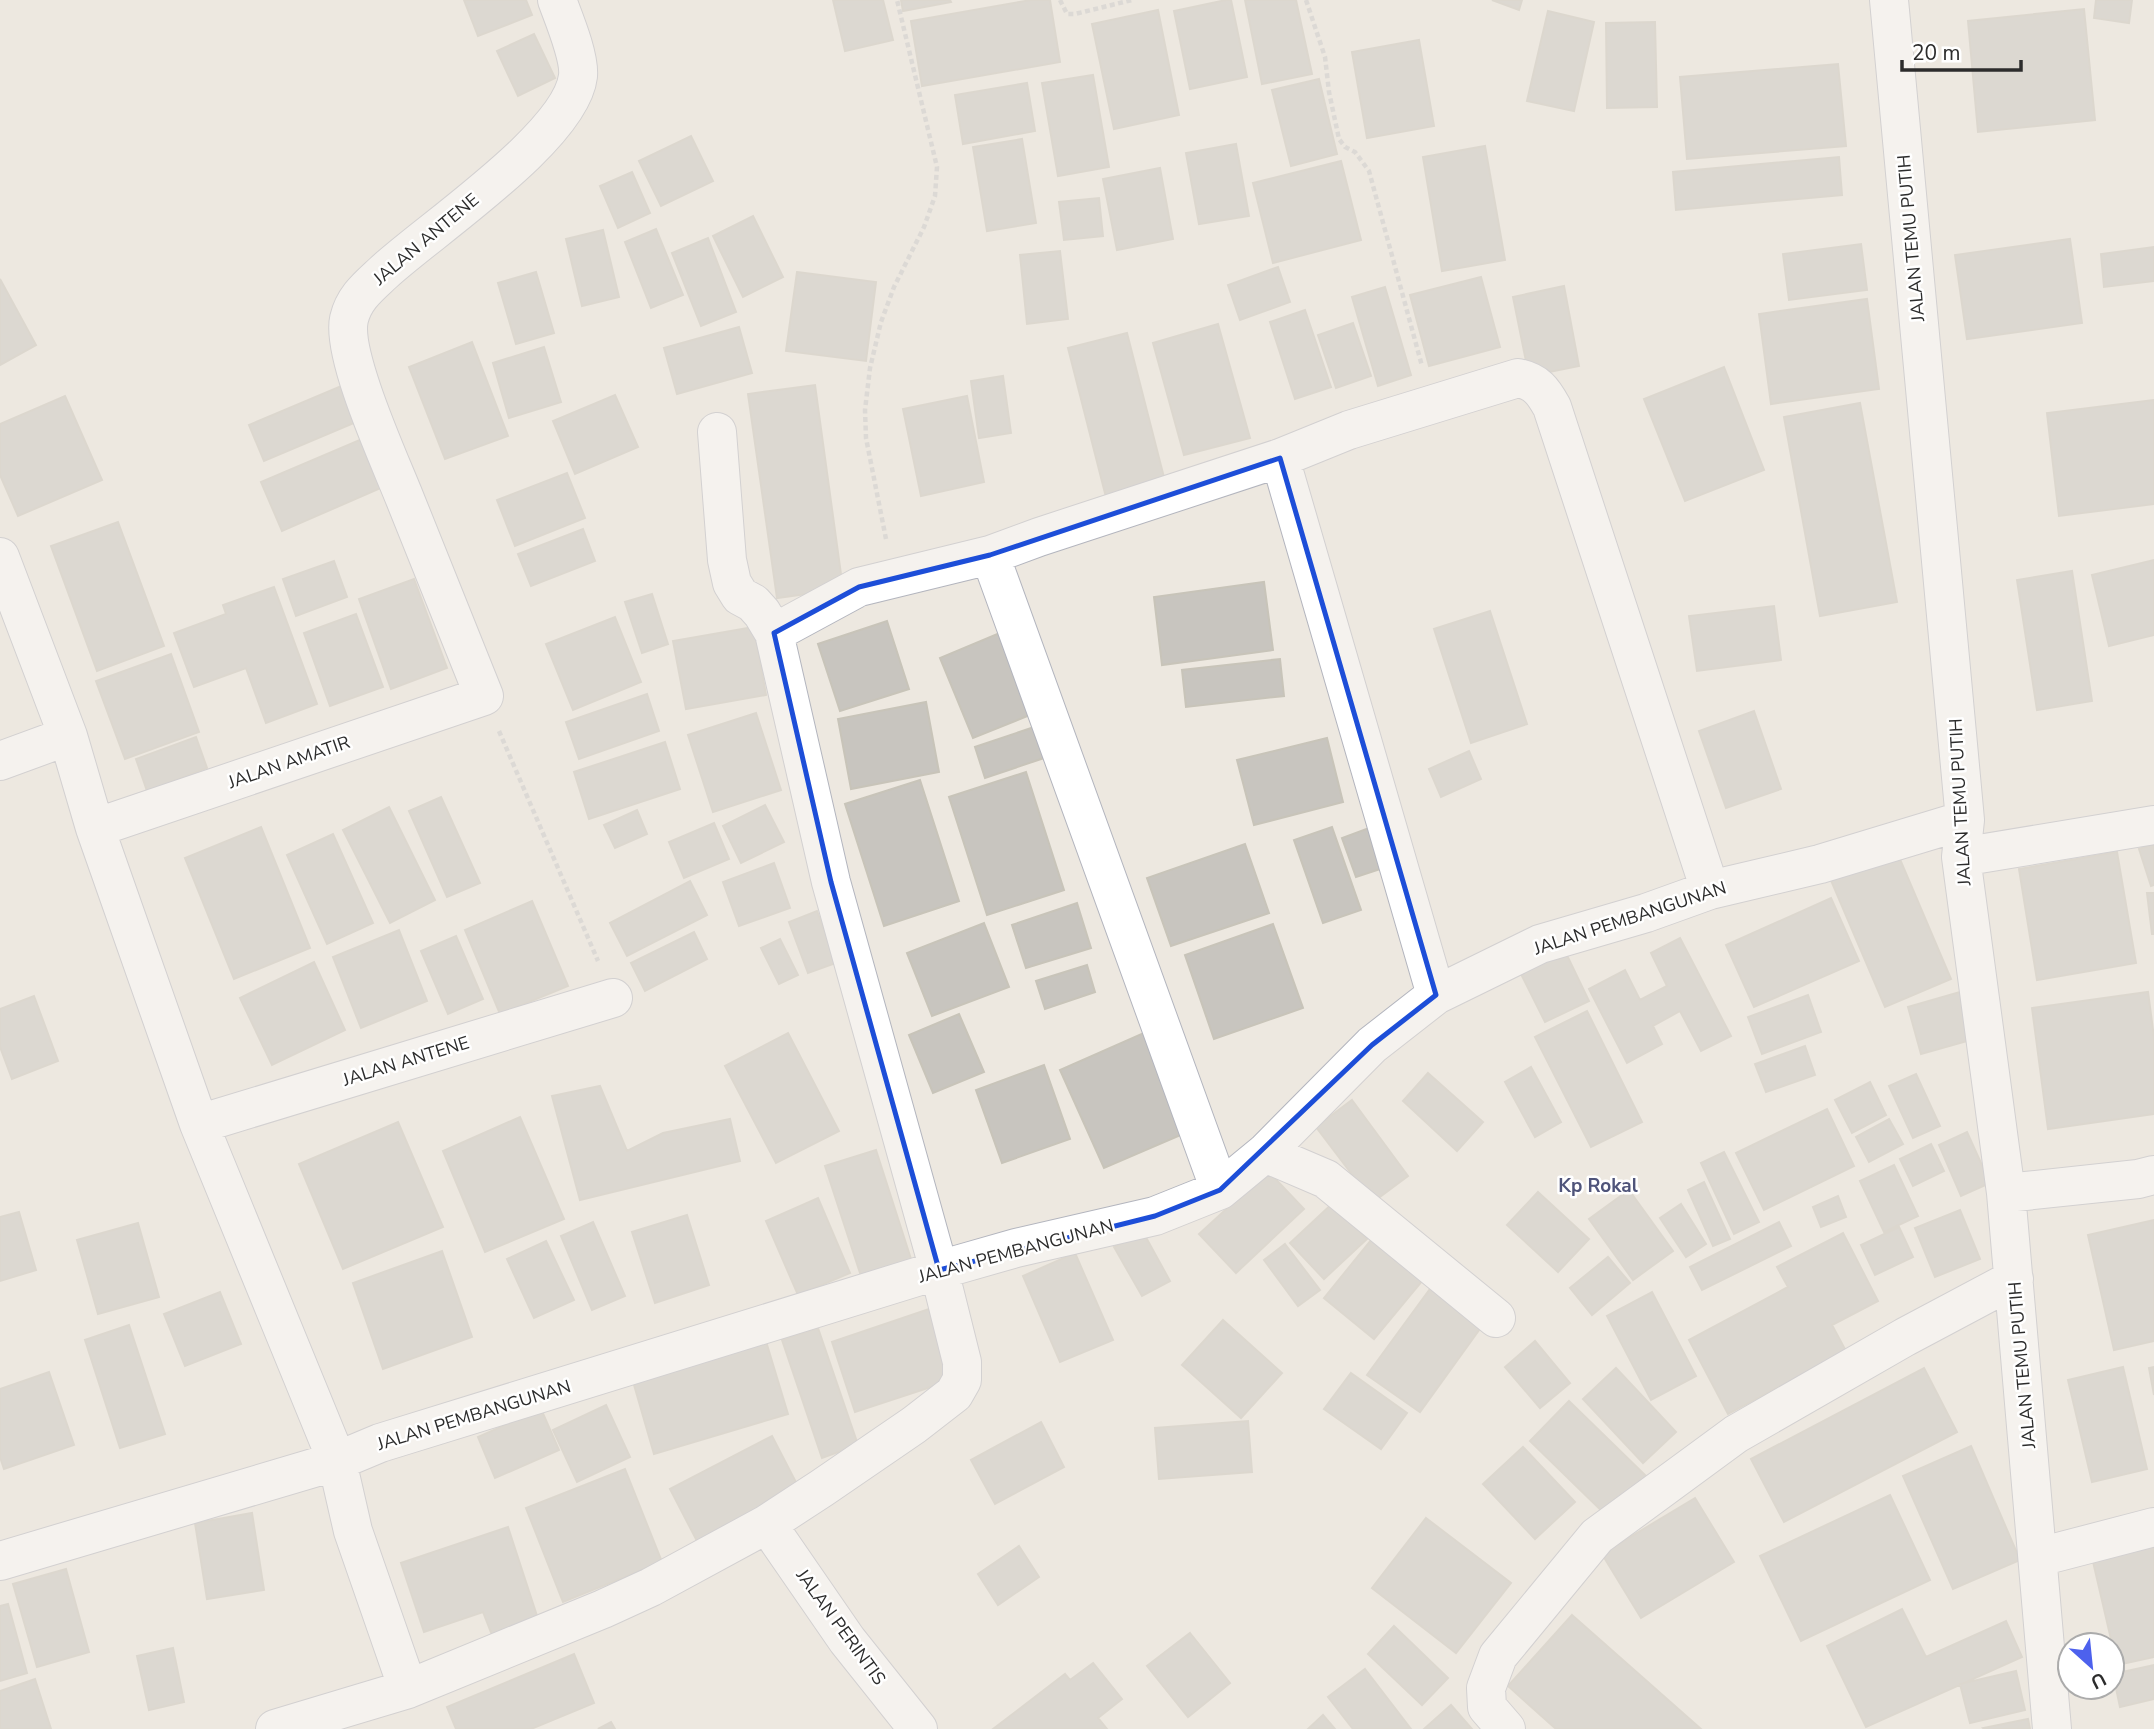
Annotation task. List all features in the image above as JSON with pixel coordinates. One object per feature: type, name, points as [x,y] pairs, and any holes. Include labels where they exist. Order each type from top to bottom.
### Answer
[{"type":"street","name":"JALAN ANTENE","points":[[484,696],[370,411],[347,338],[349,318],[357,298],[396,261],[528,152],[569,102],[578,77],[576,60],[557,0]]},
{"type":"street","name":"JALAN TEMU PUTIH","points":[[1889,0],[1963,838],[2006,1193],[2052,1729]]},
{"type":"street","points":[[774,633],[859,587],[990,555],[1280,458],[1349,430],[1518,378],[1532,381],[1542,389],[1556,420],[1710,890]]},
{"type":"street","points":[[275,1729],[408,1689],[627,1598],[766,1524],[902,1433],[954,1394],[962,1380],[962,1362],[939,1270],[831,883],[774,633],[762,613],[753,603],[740,596],[732,583],[727,560],[717,432]]},
{"type":"street","points":[[1280,458],[1436,995]]},
{"type":"street","points":[[990,555],[1220,1190]]},
{"type":"street","points":[[0,557],[68,736],[94,828],[199,1125],[337,1461],[353,1531],[408,1689]]},
{"type":"street","name":"JALAN AMATIR","points":[[94,828],[484,696]]},
{"type":"street","points":[[0,761],[68,736]]},
{"type":"street","name":"JALAN PEMBANGUNAN","points":[[0,1562],[337,1461],[380,1443],[939,1270],[1016,1248],[1155,1216],[1220,1190],[1265,1153],[1372,1045],[1436,995],[1539,944],[1646,913],[1710,890],[1820,864],[1963,838],[2154,825]]},
{"type":"street","name":"JALAN ANTENE","points":[[199,1125],[613,998]]},
{"type":"street","points":[[1265,1153],[1326,1179],[1496,1318]]},
{"type":"street","points":[[2006,1193],[2154,1175]]},
{"type":"street","points":[[1506,1729],[1488,1707],[1486,1688],[1498,1656],[1597,1536],[1736,1434],[1905,1336],[2014,1279]]},
{"type":"street","name":"JALAN PERINTIS","points":[[766,1524],[847,1640],[918,1729]]},
{"type":"street","points":[[2039,1557],[2154,1527]]},
{"type":"path","points":[[895,578],[875,490],[866,438],[865,410],[870,368],[881,322],[894,287],[924,227],[935,196],[937,167],[897,0]]},
{"type":"path","points":[[1060,0],[1067,14],[1075,14],[1132,0]]},
{"type":"path","points":[[1306,0],[1325,57],[1339,139],[1345,147],[1355,152],[1369,171],[1433,404]]},
{"type":"path","points":[[484,696],[613,998]]},
{"type":"highlighted area","points":[[1280,458],[1436,995],[1372,1045],[1220,1190],[1155,1216],[939,1270],[831,882],[774,633],[859,587],[990,555]]},
{"type":"building","points":[[464,0],[526,0],[532,15],[478,36]]},
{"type":"building","points":[[833,0],[883,0],[893,40],[845,51]]},
{"type":"building","points":[[901,0],[950,0],[951,2],[903,11]]},
{"type":"building","points":[[1031,0],[1050,0],[1060,62],[922,86],[911,21]]},
{"type":"building","points":[[1231,0],[1247,77],[1190,89],[1174,11]]},
{"type":"building","points":[[1245,0],[1296,0],[1312,74],[1262,84]]},
{"type":"building","points":[[1492,0],[1522,0],[1519,10]]},
{"type":"building","points":[[2096,0],[2132,0],[2129,23],[2094,18]]},
{"type":"building","points":[[2084,9],[2095,120],[1978,132],[1968,21]]},
{"type":"building","points":[[1158,10],[1179,115],[1114,129],[1092,24]]},
{"type":"building","points":[[1548,11],[1594,22],[1574,111],[1527,101]]},
{"type":"building","points":[[1655,22],[1657,107],[1607,108],[1606,23]]},
{"type":"building","points":[[534,34],[555,78],[518,96],[497,51]]},
{"type":"building","points":[[1419,40],[1434,126],[1367,138],[1352,52]]},
{"type":"building","points":[[1838,64],[1846,146],[1687,159],[1680,77]]},
{"type":"building","points":[[1093,75],[1109,167],[1058,176],[1042,83]]},
{"type":"building","points":[[1319,79],[1337,154],[1291,166],[1272,90]]},
{"type":"building","points":[[1027,83],[1035,131],[963,144],[955,95]]},
{"type":"building","points":[[691,136],[713,181],[661,206],[639,161]]},
{"type":"building","points":[[1022,139],[1036,223],[987,231],[973,147]]},
{"type":"building","points":[[1236,144],[1249,216],[1199,224],[1186,153]]},
{"type":"building","points":[[1485,146],[1505,260],[1442,271],[1423,157]]},
{"type":"building","points":[[1839,157],[1842,195],[1676,210],[1673,172]]},
{"type":"building","points":[[1341,161],[1361,240],[1273,263],[1253,183]]},
{"type":"building","points":[[1160,168],[1173,239],[1117,250],[1103,179]]},
{"type":"building","points":[[632,172],[650,213],[618,228],[600,186]]},
{"type":"building","points":[[1099,198],[1103,236],[1064,240],[1059,202]]},
{"type":"building","points":[[753,216],[783,277],[743,297],[713,236]]},
{"type":"building","points":[[656,229],[683,295],[651,308],[625,242]]},
{"type":"building","points":[[603,230],[619,297],[582,306],[566,239]]},
{"type":"building","points":[[708,238],[736,312],[701,326],[672,253]]},
{"type":"building","points":[[2070,239],[2082,323],[1967,339],[1955,255]]},
{"type":"building","points":[[1861,244],[1867,290],[1789,300],[1783,254]]},
{"type":"building","points":[[2154,247],[2154,281],[2104,287],[2101,254]]},
{"type":"building","points":[[1060,251],[1068,319],[1027,324],[1020,255]]},
{"type":"building","points":[[1278,267],[1290,302],[1240,320],[1228,285]]},
{"type":"building","points":[[536,272],[554,333],[516,344],[498,283]]},
{"type":"building","points":[[797,272],[876,282],[866,361],[786,351]]},
{"type":"building","points":[[1481,277],[1500,347],[1429,366],[1410,295]]},
{"type":"building","points":[[0,279],[36,345],[0,365]]},
{"type":"building","points":[[1564,286],[1579,366],[1529,376],[1513,297]]},
{"type":"building","points":[[1385,287],[1411,375],[1378,386],[1352,297]]},
{"type":"building","points":[[1867,299],[1879,389],[1771,404],[1759,314]]},
{"type":"building","points":[[1305,310],[1331,387],[1295,399],[1270,322]]},
{"type":"building","points":[[1353,323],[1371,376],[1336,388],[1318,335]]},
{"type":"building","points":[[1218,324],[1250,438],[1184,455],[1153,343]]},
{"type":"building","points":[[739,327],[752,373],[677,394],[664,348]]},
{"type":"building","points":[[1127,333],[1167,489],[1108,505],[1068,348]]},
{"type":"building","points":[[472,342],[508,436],[445,459],[409,367]]},
{"type":"building","points":[[544,347],[561,402],[509,418],[493,363]]},
{"type":"building","points":[[1724,367],[1764,470],[1685,501],[1644,399]]},
{"type":"building","points":[[1003,376],[1011,433],[979,438],[971,381]]},
{"type":"building","points":[[346,384],[361,420],[264,461],[249,425]]},
{"type":"building","points":[[815,385],[843,589],[777,598],[748,394]]},
{"type":"building","points":[[615,395],[638,447],[575,474],[553,421]]},
{"type":"building","points":[[65,396],[102,480],[18,516],[0,475],[0,424]]},
{"type":"building","points":[[967,396],[984,482],[921,496],[903,409]]},
{"type":"building","points":[[2154,400],[2154,504],[2059,516],[2047,413]]},
{"type":"building","points":[[1860,403],[1897,602],[1820,616],[1784,417]]},
{"type":"building","points":[[362,439],[383,487],[282,531],[261,482]]},
{"type":"building","points":[[567,473],[585,518],[515,546],[497,500]]},
{"type":"building","points":[[118,522],[164,646],[97,671],[51,546]]},
{"type":"building","points":[[583,529],[595,561],[531,586],[518,554]]},
{"type":"building","points":[[2154,560],[2154,635],[2109,646],[2092,575]]},
{"type":"building","points":[[334,561],[347,597],[296,616],[283,579]]},
{"type":"building","points":[[2072,571],[2092,701],[2037,710],[2017,580]]},
{"type":"building","points":[[414,579],[447,668],[391,689],[359,599]]},
{"type":"building","points":[[1264,582],[1273,650],[1162,665],[1154,597]]},
{"type":"building","points":[[274,587],[317,704],[266,723],[246,668],[194,687],[174,633],[226,614],[223,605]]},
{"type":"building","points":[[652,594],[668,644],[642,653],[625,602]]},
{"type":"building","points":[[1774,606],[1781,660],[1697,671],[1689,616]]},
{"type":"building","points":[[1490,611],[1527,724],[1471,743],[1434,629]]},
{"type":"building","points":[[356,614],[383,687],[330,706],[304,633]]},
{"type":"building","points":[[615,617],[641,682],[573,710],[546,644]]},
{"type":"building","points":[[887,621],[909,689],[840,711],[818,644]]},
{"type":"building","points":[[754,627],[766,695],[686,709],[673,641]]},
{"type":"building","points":[[1002,632],[1035,713],[973,738],[940,658]]},
{"type":"building","points":[[171,654],[199,732],[125,759],[96,681]]},
{"type":"building","points":[[1280,659],[1284,696],[1186,707],[1182,670]]},
{"type":"building","points":[[647,694],[659,731],[579,759],[566,722]]},
{"type":"building","points":[[926,702],[939,772],[851,789],[838,719]]},
{"type":"building","points":[[1754,711],[1781,789],[1726,808],[1699,731]]},
{"type":"building","points":[[756,713],[781,790],[713,812],[688,735]]},
{"type":"building","points":[[1037,726],[1047,757],[985,778],[975,747]]},
{"type":"building","points":[[196,737],[207,768],[147,791],[136,759]]},
{"type":"building","points":[[1327,738],[1343,802],[1254,825],[1237,760]]},
{"type":"building","points":[[665,742],[680,789],[589,819],[574,772]]},
{"type":"building","points":[[1469,751],[1481,779],[1441,797],[1429,769]]},
{"type":"building","points":[[1026,772],[1064,890],[987,915],[949,797]]},
{"type":"building","points":[[920,780],[959,901],[884,926],[845,804]]},
{"type":"building","points":[[441,797],[480,883],[447,897],[409,811]]},
{"type":"building","points":[[765,805],[784,842],[741,863],[723,826]]},
{"type":"building","points":[[389,807],[435,900],[390,923],[343,830]]},
{"type":"building","points":[[637,810],[647,834],[615,848],[604,825]]},
{"type":"building","points":[[714,823],[729,859],[684,878],[669,842]]},
{"type":"building","points":[[261,827],[310,948],[234,979],[185,858]]},
{"type":"building","points":[[1332,827],[1361,910],[1323,923],[1294,840]]},
{"type":"building","points":[[1369,828],[1383,868],[1356,877],[1342,838]]},
{"type":"building","points":[[333,834],[373,923],[327,944],[287,855]]},
{"type":"building","points":[[1245,844],[1269,913],[1171,946],[1147,878]]},
{"type":"building","points":[[2154,844],[2154,885],[2151,886],[2139,849]]},
{"type":"building","points":[[1896,850],[1951,979],[1885,1007],[1830,878]]},
{"type":"building","points":[[2117,852],[2136,963],[2037,980],[2019,869]]},
{"type":"building","points":[[774,863],[790,908],[739,926],[723,882]]},
{"type":"building","points":[[690,881],[707,915],[627,956],[610,923]]},
{"type":"building","points":[[2147,893],[2154,893],[2154,934],[2152,934]]},
{"type":"building","points":[[1831,898],[1859,961],[1754,1007],[1726,945]]},
{"type":"building","points":[[532,901],[568,986],[500,1014],[465,930]]},
{"type":"building","points":[[1077,903],[1091,948],[1026,968],[1012,925]]},
{"type":"building","points":[[817,911],[836,963],[808,973],[789,922]]},
{"type":"building","points":[[984,923],[1009,987],[932,1016],[907,953]]},
{"type":"building","points":[[1273,924],[1303,1008],[1214,1039],[1185,955]]},
{"type":"building","points":[[399,930],[427,1001],[361,1028],[333,957]]},
{"type":"building","points":[[694,932],[707,959],[645,991],[631,963]]},
{"type":"building","points":[[456,936],[483,999],[448,1014],[421,951]]},
{"type":"building","points":[[1680,938],[1731,1036],[1701,1051],[1680,1011],[1653,1026],[1662,1044],[1627,1063],[1589,989],[1625,970],[1640,1000],[1667,986],[1651,953]]},
{"type":"building","points":[[780,939],[798,975],[779,984],[761,948]]},
{"type":"building","points":[[1563,947],[1589,1001],[1545,1022],[1518,968]]},
{"type":"building","points":[[314,962],[345,1030],[272,1065],[240,998]]},
{"type":"building","points":[[1087,965],[1095,992],[1045,1009],[1036,981]]},
{"type":"building","points":[[1960,992],[1974,1039],[1921,1054],[1908,1007]]},
{"type":"building","points":[[2148,992],[2154,1037],[2154,1114],[2048,1129],[2032,1008]]},
{"type":"building","points":[[1808,995],[1821,1032],[1762,1054],[1748,1017]]},
{"type":"building","points":[[34,996],[58,1061],[12,1079],[0,1047],[0,1009]]},
{"type":"building","points":[[1587,1011],[1642,1122],[1591,1147],[1535,1037]]},
{"type":"building","points":[[959,1014],[984,1072],[933,1093],[909,1035]]},
{"type":"building","points":[[1146,1032],[1190,1131],[1104,1168],[1060,1070]]},
{"type":"building","points":[[788,1033],[839,1131],[776,1163],[725,1066]]},
{"type":"building","points":[[1805,1046],[1815,1075],[1766,1092],[1755,1064]]},
{"type":"building","points":[[1044,1065],[1070,1139],[1002,1163],[976,1090]]},
{"type":"building","points":[[1531,1067],[1561,1122],[1535,1137],[1505,1082]]},
{"type":"building","points":[[1428,1073],[1483,1122],[1457,1151],[1403,1101]]},
{"type":"building","points":[[1916,1074],[1940,1126],[1913,1138],[1889,1086]]},
{"type":"building","points":[[1870,1082],[1886,1115],[1852,1133],[1835,1100]]},
{"type":"building","points":[[600,1086],[627,1151],[663,1133],[730,1119],[740,1161],[580,1200],[552,1096]]},
{"type":"building","points":[[1352,1100],[1408,1176],[1373,1202],[1316,1127]]},
{"type":"building","points":[[1827,1109],[1854,1166],[1764,1210],[1736,1153]]},
{"type":"building","points":[[520,1117],[564,1219],[485,1252],[443,1151]]},
{"type":"building","points":[[1889,1119],[1903,1144],[1869,1162],[1856,1137]]},
{"type":"building","points":[[398,1122],[443,1227],[343,1269],[299,1164]]},
{"type":"building","points":[[1967,1132],[1990,1183],[1961,1196],[1939,1145]]},
{"type":"building","points":[[1931,1144],[1944,1171],[1913,1186],[1900,1159]]},
{"type":"building","points":[[876,1150],[912,1262],[862,1279],[825,1166]]},
{"type":"building","points":[[1724,1152],[1759,1222],[1734,1234],[1701,1163]]},
{"type":"building","points":[[1894,1165],[1918,1216],[1884,1232],[1860,1181]]},
{"type":"building","points":[[1268,1171],[1304,1209],[1236,1273],[1199,1234]]},
{"type":"building","points":[[1704,1182],[1730,1239],[1713,1246],[1688,1190]]},
{"type":"building","points":[[1629,1190],[1673,1251],[1633,1280],[1589,1219]]},
{"type":"building","points":[[1538,1192],[1589,1239],[1558,1272],[1507,1225]]},
{"type":"building","points":[[1838,1196],[1846,1217],[1821,1227],[1813,1207]]},
{"type":"building","points":[[818,1198],[850,1273],[798,1295],[766,1221]]},
{"type":"building","points":[[1333,1203],[1367,1239],[1324,1279],[1290,1243]]},
{"type":"building","points":[[1681,1204],[1706,1244],[1686,1257],[1660,1218]]},
{"type":"building","points":[[1960,1210],[1980,1259],[1935,1277],[1915,1228]]},
{"type":"building","points":[[19,1212],[36,1270],[0,1281],[0,1217]]},
{"type":"building","points":[[687,1215],[709,1285],[655,1303],[632,1232]]},
{"type":"building","points":[[2154,1220],[2154,1341],[2114,1350],[2088,1235]]},
{"type":"building","points":[[593,1222],[625,1296],[592,1310],[561,1236]]},
{"type":"building","points":[[1779,1222],[1791,1246],[1702,1290],[1690,1267]]},
{"type":"building","points":[[138,1223],[159,1297],[98,1314],[77,1240]]},
{"type":"building","points":[[1899,1227],[1913,1257],[1875,1275],[1861,1245]]},
{"type":"building","points":[[1143,1232],[1170,1281],[1142,1296],[1114,1247]]},
{"type":"building","points":[[1843,1233],[1878,1301],[1832,1325],[1846,1351],[1728,1414],[1689,1340],[1788,1287],[1777,1267]]},
{"type":"building","points":[[1372,1239],[1423,1280],[1374,1339],[1324,1298]]},
{"type":"building","points":[[546,1241],[574,1300],[534,1318],[507,1259]]},
{"type":"building","points":[[1285,1244],[1320,1290],[1298,1306],[1264,1260]]},
{"type":"building","points":[[442,1251],[472,1337],[383,1369],[353,1283]]},
{"type":"building","points":[[1075,1253],[1113,1340],[1060,1362],[1023,1276]]},
{"type":"building","points":[[1608,1257],[1630,1283],[1592,1315],[1570,1288]]},
{"type":"building","points":[[1430,1289],[1482,1326],[1420,1412],[1367,1375]]},
{"type":"building","points":[[220,1292],[241,1344],[185,1366],[164,1314]]},
{"type":"building","points":[[1652,1292],[1696,1376],[1651,1400],[1607,1316]]},
{"type":"building","points":[[929,1309],[952,1380],[855,1412],[832,1342]]},
{"type":"building","points":[[1223,1320],[1282,1373],[1241,1418],[1182,1365]]},
{"type":"building","points":[[129,1325],[165,1434],[120,1448],[85,1340]]},
{"type":"building","points":[[818,1328],[858,1445],[822,1458],[782,1340]]},
{"type":"building","points":[[765,1338],[788,1414],[654,1454],[632,1378]]},
{"type":"building","points":[[1535,1341],[1570,1383],[1540,1408],[1505,1367]]},
{"type":"building","points":[[2123,1367],[2147,1469],[2092,1482],[2068,1380]]},
{"type":"building","points":[[2154,1367],[2154,1395],[2149,1368]]},
{"type":"building","points":[[1616,1368],[1676,1432],[1643,1463],[1583,1399]]},
{"type":"building","points":[[1924,1368],[1957,1432],[1784,1522],[1751,1459]]},
{"type":"building","points":[[49,1372],[74,1445],[4,1469],[0,1457],[0,1389]]},
{"type":"building","points":[[1351,1373],[1407,1413],[1381,1449],[1324,1409]]},
{"type":"building","points":[[1569,1401],[1646,1476],[1607,1516],[1530,1441]]},
{"type":"building","points":[[606,1405],[630,1457],[577,1482],[553,1430]]},
{"type":"building","points":[[541,1409],[559,1450],[495,1478],[478,1437]]},
{"type":"building","points":[[1248,1421],[1252,1472],[1159,1479],[1155,1428]]},
{"type":"building","points":[[1041,1422],[1064,1467],[995,1504],[971,1460]]},
{"type":"building","points":[[772,1436],[800,1490],[698,1543],[670,1489]]},
{"type":"building","points":[[1971,1446],[2020,1560],[1953,1589],[1903,1476]]},
{"type":"building","points":[[1523,1447],[1575,1502],[1535,1539],[1483,1484]]},
{"type":"building","points":[[625,1469],[662,1562],[563,1602],[526,1508]]},
{"type":"building","points":[[1890,1495],[1930,1580],[1801,1641],[1760,1556]]},
{"type":"building","points":[[1695,1498],[1734,1562],[1641,1618],[1602,1554]]},
{"type":"building","points":[[252,1513],[264,1590],[207,1599],[195,1523]]},
{"type":"building","points":[[1426,1518],[1511,1583],[1456,1653],[1372,1588]]},
{"type":"building","points":[[508,1527],[538,1619],[492,1635],[483,1612],[424,1632],[401,1563]]},
{"type":"building","points":[[2154,1539],[2154,1657],[2126,1663],[2126,1631],[2109,1631],[2091,1553]]},
{"type":"building","points":[[1019,1546],[1039,1577],[998,1605],[978,1574]]},
{"type":"building","points":[[66,1569],[89,1652],[37,1667],[13,1584]]},
{"type":"building","points":[[8,1604],[27,1673],[0,1681],[0,1606]]},
{"type":"building","points":[[1902,1609],[1926,1657],[2006,1621],[2022,1657],[1866,1727],[1827,1646]]},
{"type":"building","points":[[1572,1615],[1701,1729],[1556,1729],[1508,1686]]},
{"type":"building","points":[[1394,1626],[1448,1678],[1422,1705],[1368,1654]]},
{"type":"building","points":[[1190,1633],[1230,1683],[1188,1717],[1147,1666]]},
{"type":"building","points":[[173,1648],[184,1702],[149,1710],[137,1656]]},
{"type":"building","points":[[574,1654],[594,1703],[531,1729],[456,1729],[447,1707]]},
{"type":"building","points":[[1093,1663],[1122,1699],[1098,1718],[1107,1729],[993,1729],[1065,1674],[1070,1680]]},
{"type":"building","points":[[2154,1665],[2154,1699],[2120,1707],[2119,1701],[2126,1701],[2126,1671]]},
{"type":"building","points":[[1365,1669],[1411,1729],[1353,1729],[1328,1697]]},
{"type":"building","points":[[2016,1671],[2025,1710],[1970,1723],[1960,1684]]},
{"type":"building","points":[[35,1679],[51,1729],[0,1729],[0,1691]]},
{"type":"building","points":[[1451,1705],[1472,1729],[1424,1729]]},
{"type":"building","points":[[1323,1715],[1335,1729],[1308,1729]]},
{"type":"building","points":[[2028,1719],[2030,1729],[1983,1728]]},
{"type":"building","points":[[611,1722],[615,1729],[598,1729]]},
{"type":"district","name":"Kp Rokal","points":[[1598,1185]]}]
